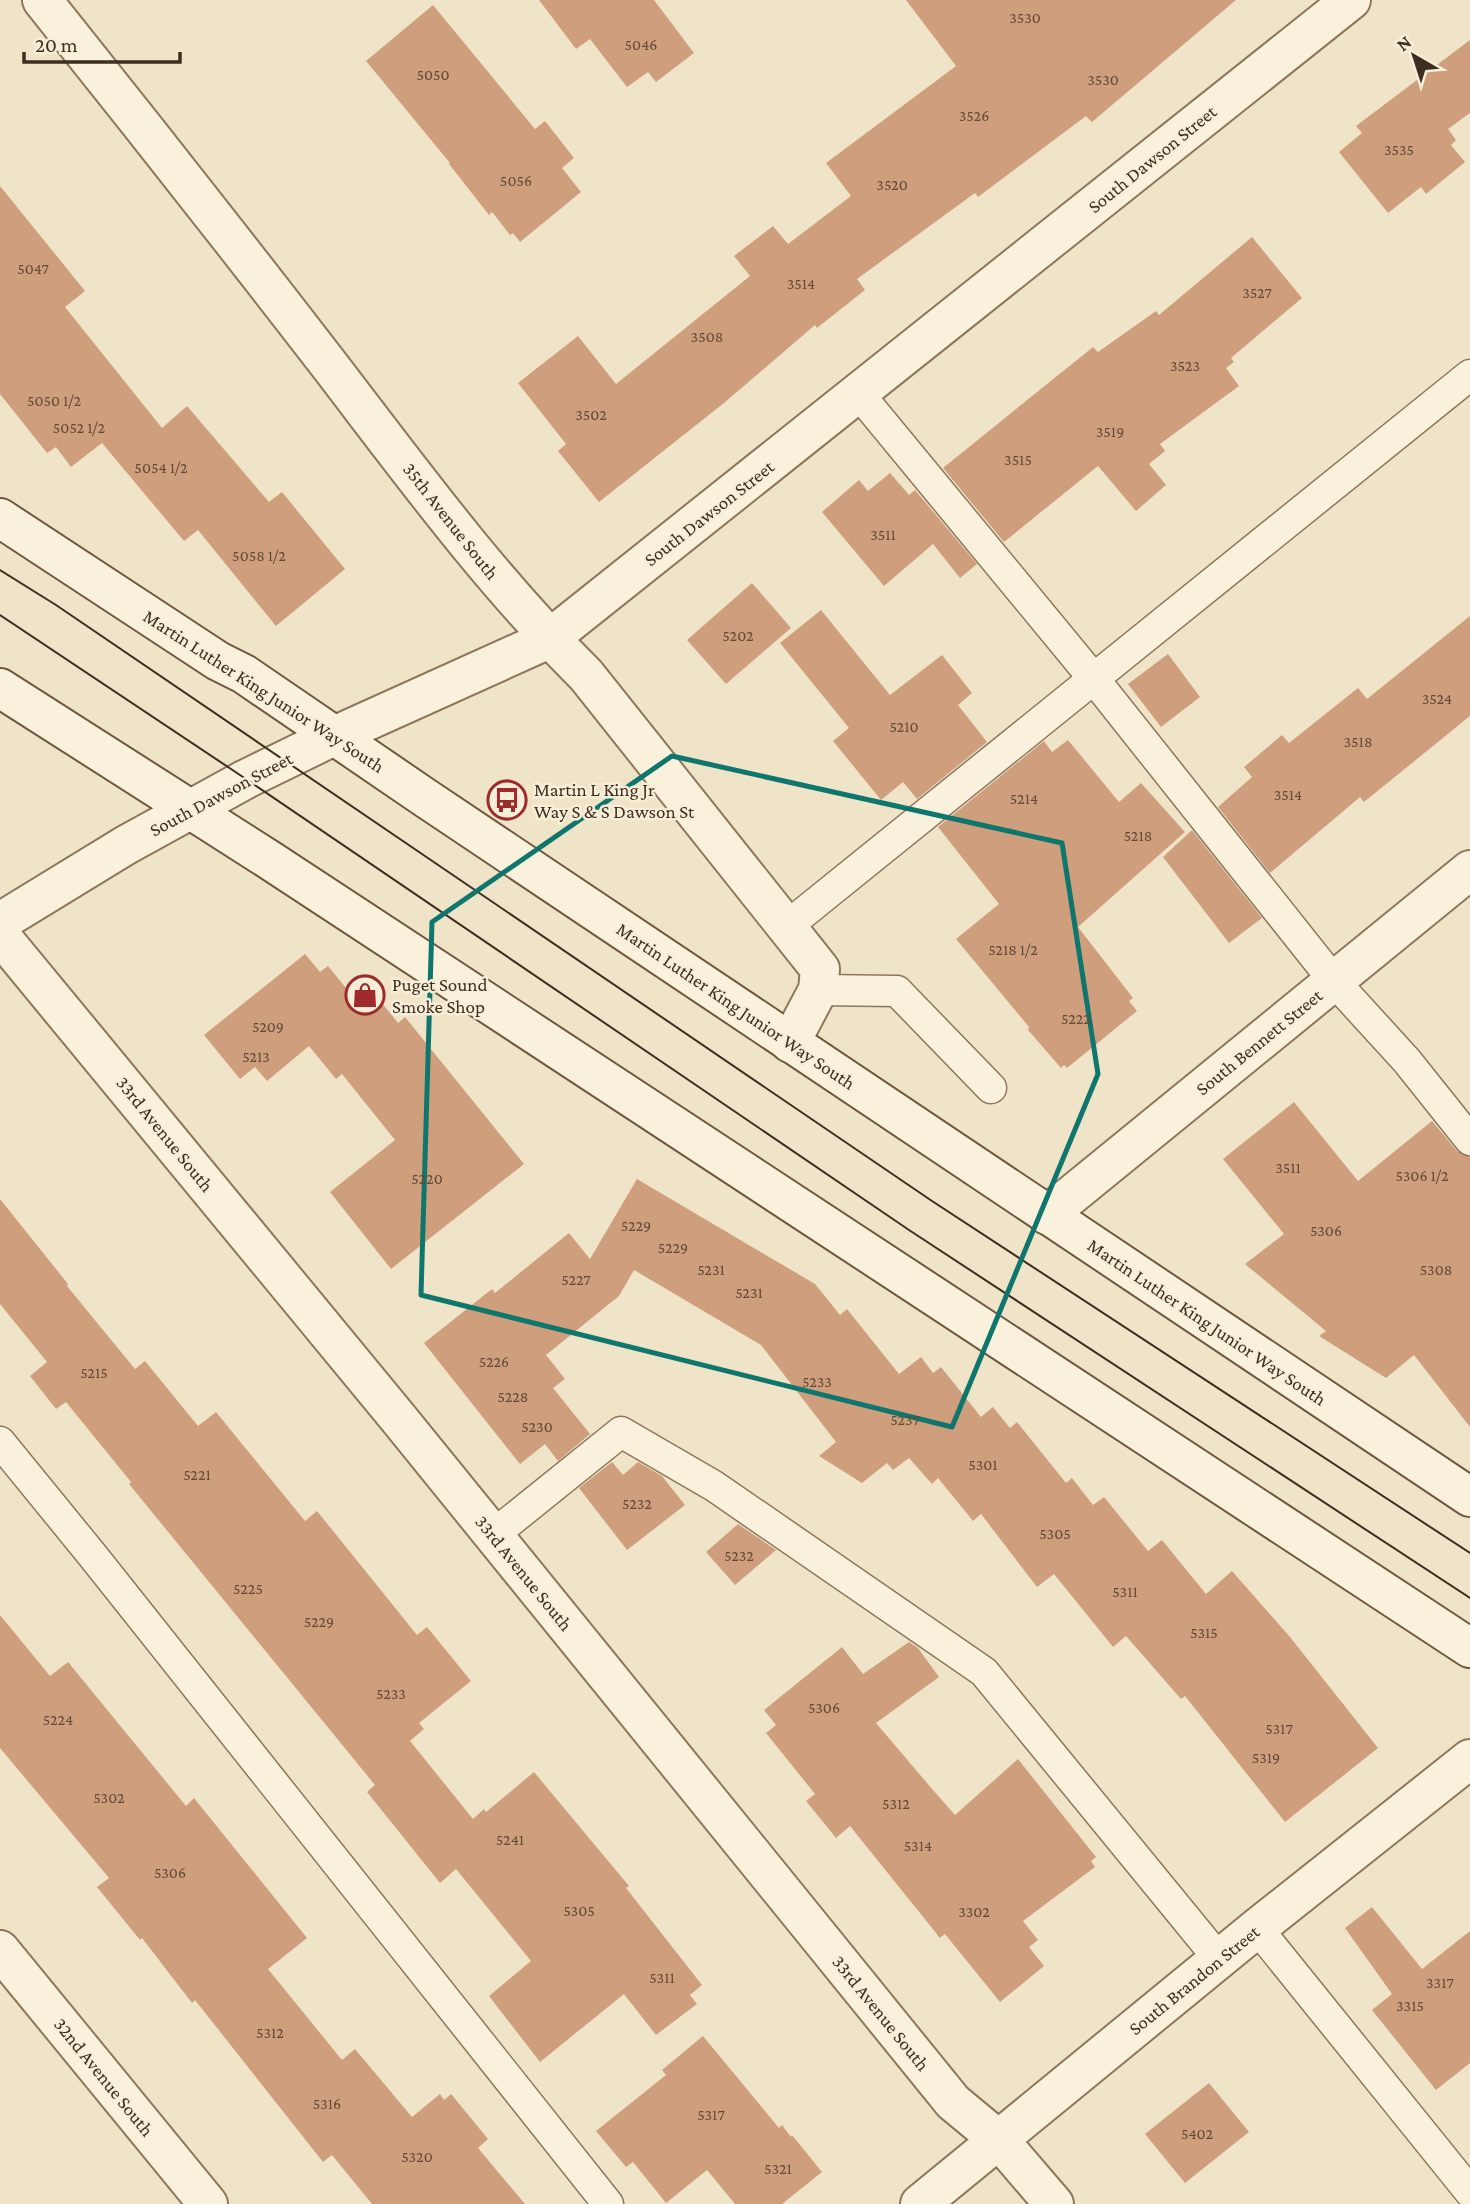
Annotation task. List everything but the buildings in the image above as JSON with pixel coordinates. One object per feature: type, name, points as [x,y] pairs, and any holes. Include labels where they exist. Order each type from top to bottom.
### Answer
[{"type":"street","name":"35th Avenue South","points":[[42,0],[177,168],[477,558],[549,639],[586,675],[820,969],[818,990]]},
{"type":"street","name":"South Dawson Street","points":[[0,922],[126,845],[246,779],[334,736],[549,639],[1351,0]]},
{"type":"street","name":"Martin Luther King Junior Way South","points":[[0,518],[218,661],[244,674],[1470,1497]]},
{"type":"street","points":[[0,688],[268,859],[1470,1648]]},
{"type":"street","name":"South Bennett Street","points":[[1047,1215],[1470,870]]},
{"type":"street","name":"33rd Avenue South","points":[[0,935],[493,1535],[953,2102],[1000,2141],[1054,2204]]},
{"type":"street","points":[[790,1043],[818,990]]},
{"type":"street","name":"South Brandon Street","points":[[920,2204],[1257,1928],[1470,1759]]},
{"type":"street","name":"32nd Avenue South","points":[[0,1950],[208,2204]]},
{"type":"lane","points":[[786,927],[1470,375]]},
{"type":"lane","points":[[859,394],[1094,679],[1334,981],[1407,1061],[1470,1140]]},
{"type":"lane","points":[[818,990],[897,991],[992,1088]]},
{"type":"lane","points":[[493,1535],[621,1432],[714,1486],[984,1672],[1219,1959]]},
{"type":"lane","points":[[0,1442],[608,2204]]},
{"type":"lane","points":[[1257,1928],[1470,2192]]},
{"type":"highlighted area","points":[[672,756],[1062,843],[1098,1074],[952,1427],[421,1295],[432,922]]},
{"type":"tram line","points":[[0,570],[56,605],[932,1201],[1470,1553]]},
{"type":"tram line","points":[[0,615],[909,1230],[1470,1598]]},
{"type":"place","name":"Martin L King Jr Way S & S Dawson St","points":[[507,800]]},
{"type":"place","name":"Puget Sound Smoke Shop","points":[[365,995]]}]
